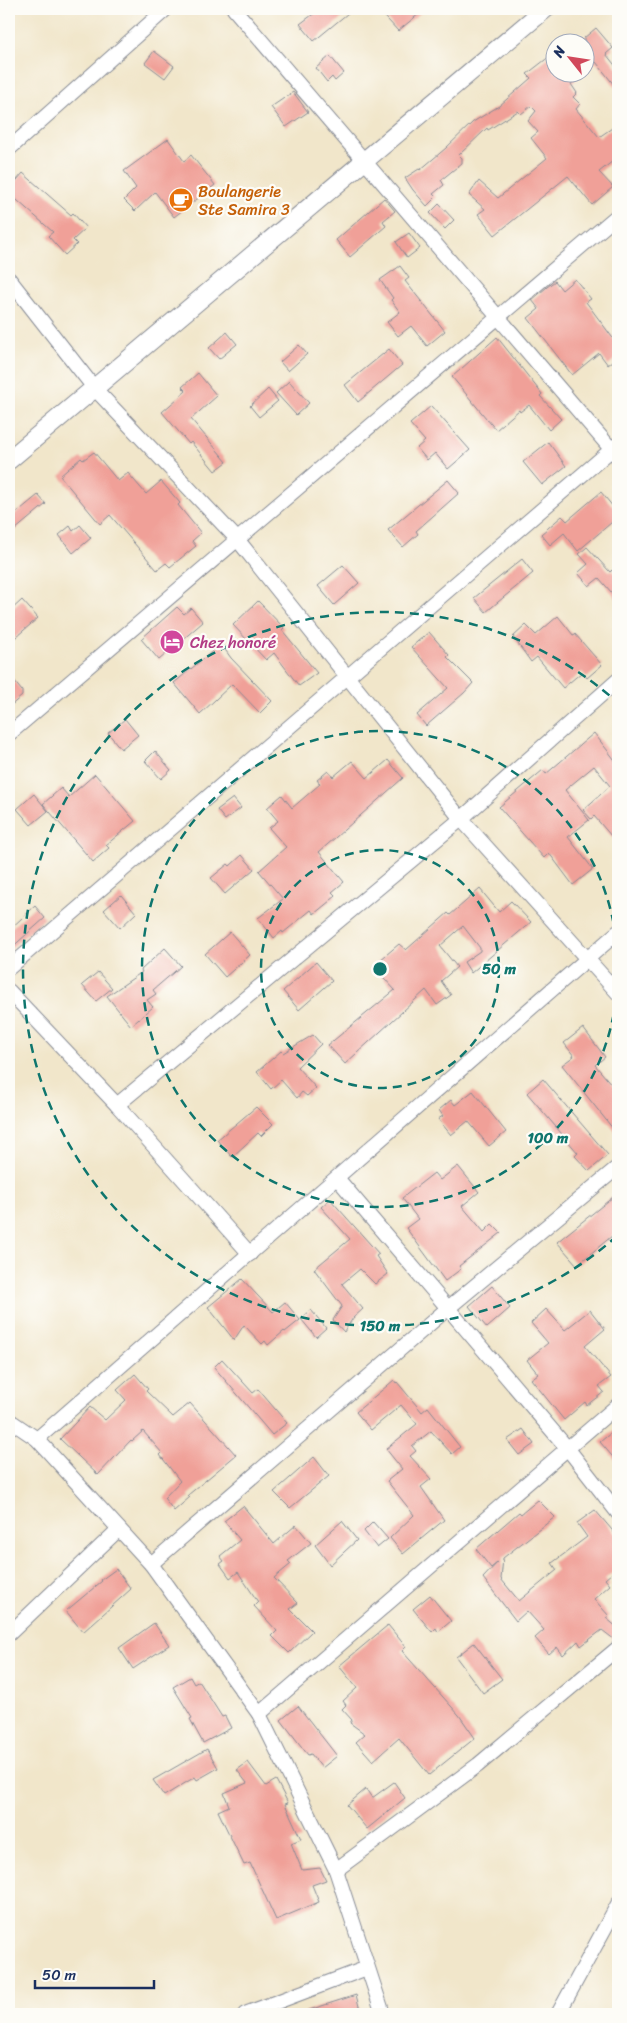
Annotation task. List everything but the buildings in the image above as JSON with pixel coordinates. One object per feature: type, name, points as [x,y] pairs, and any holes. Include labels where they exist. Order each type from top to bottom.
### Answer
[{"type":"street","points":[[9,149],[166,9]]},
{"type":"street","points":[[9,968],[348,676],[616,450],[499,318],[234,9]]},
{"type":"street","points":[[9,460],[545,9]]},
{"type":"street","points":[[9,734],[618,215]]},
{"type":"street","points":[[9,279],[95,389],[237,539],[461,819],[618,992]]},
{"type":"street","points":[[117,1105],[461,819],[618,680]]},
{"type":"street","points":[[37,1439],[618,932]]},
{"type":"street","points":[[9,991],[117,1105],[250,1254]]},
{"type":"street","points":[[151,1564],[447,1309],[618,1167]]},
{"type":"street","points":[[337,1178],[568,1449],[618,1513]]},
{"type":"street","points":[[259,1714],[618,1405]]},
{"type":"street","points":[[9,1420],[37,1439],[151,1564],[259,1714],[336,1870],[383,2014]]},
{"type":"street","points":[[9,1634],[119,1529]]},
{"type":"street","points":[[336,1870],[478,1765],[618,1648]]},
{"type":"street","points":[[558,2014],[618,1904]]},
{"type":"street","points":[[245,2014],[367,1968]]},
{"type":"place","name":"Boulangerie Ste Samira 3","points":[[181,200]]},
{"type":"place","name":"Chez honoré","points":[[172,642]]}]
